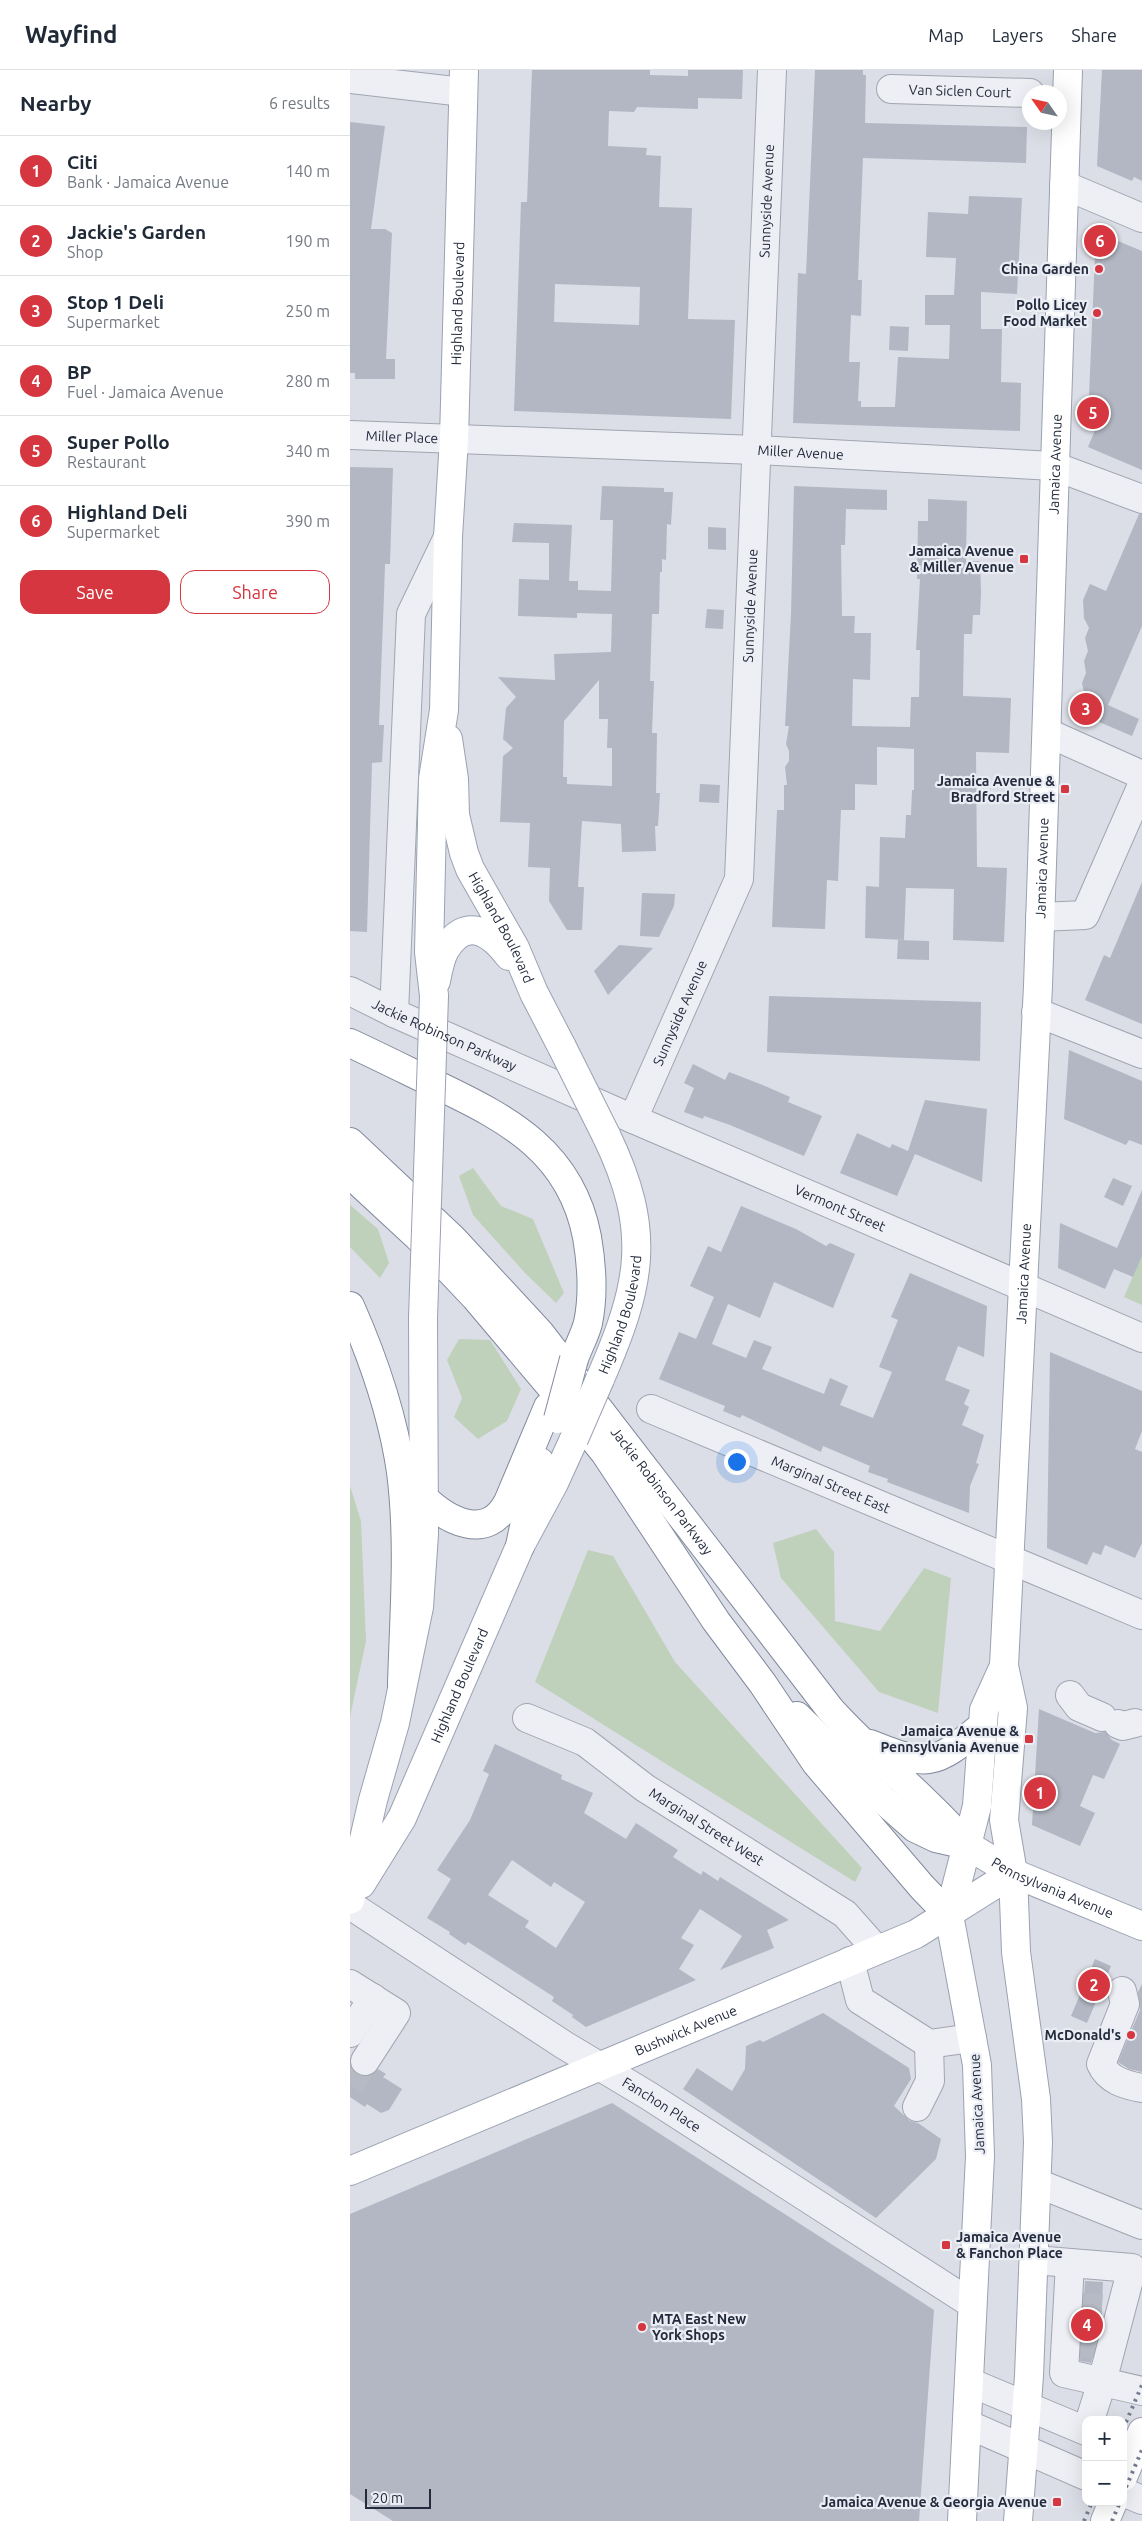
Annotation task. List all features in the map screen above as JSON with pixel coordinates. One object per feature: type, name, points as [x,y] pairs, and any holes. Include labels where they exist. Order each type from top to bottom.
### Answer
[{"type":"main road","name":"Highland Boulevard","points":[[350,1902],[402,1684],[419,1606],[423,1570],[423,1318],[434,991],[429,952],[433,779],[444,710],[448,537],[454,439],[463,81]]},
{"type":"main road","name":"Jamaica Avenue","points":[[1018,2521],[1030,2357],[1037,2183],[1036,2099],[1016,1952],[1012,1873],[1004,1820],[1013,1708],[1004,1666],[1024,1288],[1048,733],[1065,130]]},
{"type":"main road","name":"Highland Boulevard","points":[[350,1902],[402,1818],[520,1546],[537,1475],[618,1337],[629,1307],[636,1272],[636,1233],[628,1188],[606,1135],[534,993],[515,948],[470,869],[464,853],[455,815],[454,779],[444,710]]},
{"type":"main road","points":[[434,991],[444,952],[449,944],[462,932],[476,930],[496,940],[509,954],[534,993]]},
{"type":"main road","points":[[350,1043],[494,1113],[524,1133],[552,1160],[572,1191],[584,1224],[592,1262],[588,1325],[574,1359],[558,1419],[537,1475],[500,1515],[474,1525],[454,1521],[445,1516],[424,1498]]},
{"type":"main road","name":"Jackie Robinson Parkway","points":[[350,1142],[453,1239],[540,1333],[586,1389],[759,1619],[830,1709],[856,1738],[946,1821],[967,1845]]},
{"type":"main road","name":"Jackie Robinson Parkway","points":[[350,1174],[418,1236],[468,1290],[568,1407],[604,1453],[716,1621],[764,1684]]},
{"type":"main road","points":[[350,1306],[378,1379],[400,1471],[406,1558],[402,1684]]},
{"type":"main road","name":"Jamaica Avenue","points":[[962,2521],[980,2156],[977,2065],[949,1914],[977,1806],[984,1710],[1004,1666]]},
{"type":"main road","points":[[764,1684],[908,1822],[936,1838],[967,1845]]},
{"type":"main road","points":[[764,1684],[816,1763],[922,1887],[949,1914]]},
{"type":"main road","points":[[856,1738],[910,1759],[925,1760],[946,1754],[982,1726]]},
{"type":"main road","name":"Pennsylvania Avenue","points":[[967,1845],[1012,1873],[1142,1926]]},
{"type":"main road","name":"Bushwick Avenue","points":[[350,2171],[916,1934],[1012,1873]]},
{"type":"main road","points":[[1127,2463],[1133,2443]]},
{"type":"main road","points":[[1105,2521],[1111,2506]]},
{"type":"street","name":"Sunnyside Avenue","points":[[633,1119],[738,879],[772,70]]},
{"type":"street","points":[[350,80],[463,81]]},
{"type":"street","name":"Van Siclen Court","points":[[891,89],[1022,93]]},
{"type":"street","points":[[1064,185],[1142,218]]},
{"type":"street","name":"Miller Place","points":[[350,436],[454,439]]},
{"type":"street","name":"Miller Avenue","points":[[454,439],[756,450],[1054,466],[1142,499]]},
{"type":"street","name":"Highland Boulevard","points":[[394,1013],[411,614],[448,537]]},
{"type":"street","points":[[1048,733],[1142,775]]},
{"type":"street","points":[[1040,917],[1085,915],[1142,786]]},
{"type":"street","name":"Jackie Robinson Parkway","points":[[350,991],[394,1013],[539,1077]]},
{"type":"street","points":[[1036,1012],[1142,1054]]},
{"type":"street","name":"Vermont Street","points":[[539,1077],[1142,1338]]},
{"type":"street","name":"Marginal Street East","points":[[651,1409],[1142,1615]]},
{"type":"street","points":[[1070,1695],[1079,1707],[1119,1722]]},
{"type":"street","name":"Marginal Street West","points":[[527,1718],[585,1742],[646,1788],[845,1914],[877,1950]]},
{"type":"street","name":"Fanchon Place","points":[[350,1902],[547,2034],[601,2066],[972,2304]]},
{"type":"street","points":[[850,1962],[860,2000],[929,2044],[972,2038]]},
{"type":"street","points":[[350,2033],[356,1989],[396,2013],[365,2061]]},
{"type":"street","points":[[1122,1991],[1125,2004],[1101,2064],[1104,2072],[1123,2084],[1142,2088]]},
{"type":"street","points":[[917,2107],[930,2081],[929,2044]]},
{"type":"street","points":[[1037,2183],[1142,2225]]},
{"type":"street","points":[[1034,2260],[1132,2268],[1106,2345],[1102,2382],[1091,2416]]},
{"type":"street","points":[[1070,2263],[1068,2349],[1064,2373],[1142,2391]]},
{"type":"street","points":[[1032,2309],[1070,2308]]},
{"type":"street","points":[[1030,2357],[1068,2349]]},
{"type":"street","points":[[969,2382],[1082,2429]]},
{"type":"street","points":[[968,2424],[1082,2474]]},
{"type":"street","points":[[1127,2494],[1142,2500]]},
{"type":"green space","points":[[473,1168],[501,1206],[533,1219],[564,1293],[556,1303],[525,1273],[473,1215],[459,1176]]},
{"type":"green space","points":[[350,1205],[378,1229],[389,1263],[380,1278],[350,1247]]},
{"type":"green space","points":[[1142,1255],[1142,1305],[1124,1297]]},
{"type":"green space","points":[[459,1339],[490,1340],[521,1389],[507,1421],[478,1439],[454,1417],[462,1398],[447,1360]]},
{"type":"green space","points":[[350,1486],[361,1521],[366,1641],[350,1717]]},
{"type":"green space","points":[[816,1529],[834,1552],[835,1621],[880,1631],[924,1568],[951,1578],[938,1713],[879,1692],[781,1578],[773,1543]]},
{"type":"green space","points":[[588,1550],[613,1556],[675,1662],[862,1868],[855,1882],[535,1682]]},
{"type":"building","points":[[532,70],[650,70],[650,75],[688,76],[688,70],[743,70],[742,99],[698,98],[698,109],[637,107],[634,112],[609,111],[608,146],[647,148],[646,155],[661,156],[659,207],[692,208],[688,319],[735,320],[731,419],[514,411],[521,202],[527,202]],"holes":[[[555,284],[640,287],[639,325],[554,322]]]},
{"type":"building","points":[[815,70],[863,70],[863,75],[866,75],[865,123],[1022,127],[1022,130],[1027,130],[1026,163],[863,158],[858,280],[862,280],[861,316],[851,315],[849,362],[860,362],[858,401],[861,401],[861,407],[895,407],[898,357],[949,359],[950,325],[925,325],[925,295],[954,295],[956,258],[926,257],[928,212],[968,214],[969,196],[1022,198],[1017,294],[981,292],[981,329],[1002,329],[1001,382],[1021,383],[1020,431],[793,423],[798,273],[806,274]]},
{"type":"building","points":[[1102,70],[1142,70],[1142,181],[1134,177],[1132,181],[1097,166]]},
{"type":"building","points":[[350,122],[385,126],[371,229],[385,229],[392,233],[386,359],[395,359],[395,379],[355,379],[355,373],[350,373]]},
{"type":"building","points":[[1096,232],[1142,251],[1142,470],[1088,447],[1098,423],[1088,419]]},
{"type":"building","points":[[890,326],[909,327],[908,351],[889,350]]},
{"type":"building","points":[[350,467],[393,468],[390,564],[385,564],[379,725],[384,725],[382,762],[372,763],[367,932],[350,931]]},
{"type":"building","points":[[602,486],[664,488],[664,492],[673,492],[671,525],[667,524],[666,560],[662,559],[662,572],[660,572],[659,614],[652,614],[650,681],[654,681],[652,733],[657,733],[656,793],[660,793],[658,826],[655,826],[656,851],[622,852],[621,824],[582,821],[578,887],[584,887],[582,930],[567,930],[549,901],[550,868],[528,867],[530,823],[500,822],[503,756],[513,748],[503,739],[506,708],[516,697],[498,677],[555,680],[554,654],[611,652],[612,614],[577,613],[577,618],[518,616],[519,579],[549,580],[549,543],[512,542],[514,523],[572,525],[569,581],[578,581],[578,590],[611,591],[613,520],[600,520]],"holes":[[[599,680],[599,719],[608,719],[607,748],[612,748],[612,786],[567,784],[567,777],[563,777],[564,721]]]},
{"type":"building","points":[[794,486],[887,490],[887,510],[846,509],[845,545],[841,545],[842,616],[855,616],[854,633],[871,633],[870,680],[853,679],[852,726],[910,727],[911,697],[919,697],[920,650],[916,650],[920,579],[917,579],[918,521],[928,521],[928,499],[967,501],[966,561],[980,561],[981,593],[980,615],[973,615],[972,634],[964,634],[963,696],[1011,698],[1009,753],[976,752],[977,867],[1007,868],[1004,942],[953,940],[954,889],[906,888],[904,940],[865,938],[866,886],[879,887],[880,837],[905,838],[906,815],[911,815],[912,790],[914,790],[914,749],[877,747],[877,785],[855,784],[855,810],[841,810],[838,881],[827,880],[825,929],[772,927],[777,810],[784,810],[784,785],[787,785],[785,767],[789,761],[789,751],[786,744],[789,726],[785,726],[791,614]]},
{"type":"building","points":[[1139,514],[1142,514],[1142,626],[1108,705],[1139,719],[1132,736],[1078,713],[1085,697],[1082,683],[1086,673],[1084,661],[1088,651],[1085,638],[1089,628],[1084,618],[1083,600],[1090,584],[1106,591]]},
{"type":"building","points":[[708,527],[726,528],[726,550],[708,549]]},
{"type":"building","points":[[707,609],[724,610],[723,629],[705,628]]},
{"type":"building","points":[[700,784],[720,785],[719,803],[699,802]]},
{"type":"building","points":[[1142,882],[1142,1024],[1085,1000],[1104,955],[1110,958]]},
{"type":"building","points":[[642,893],[675,894],[674,906],[659,937],[640,936]]},
{"type":"building","points":[[898,940],[929,941],[929,960],[897,959]]},
{"type":"building","points":[[619,945],[653,948],[608,995],[594,971]]},
{"type":"building","points":[[769,996],[981,1002],[980,1061],[767,1052]]},
{"type":"building","points":[[1069,1050],[1142,1081],[1142,1145],[1129,1140],[1126,1145],[1064,1119]]},
{"type":"building","points":[[693,1064],[725,1080],[729,1072],[765,1086],[790,1097],[788,1102],[822,1116],[804,1156],[730,1125],[704,1116],[703,1119],[684,1112],[694,1088],[684,1083]]},
{"type":"building","points":[[925,1100],[987,1109],[982,1182],[915,1154],[897,1196],[840,1173],[857,1133],[890,1148],[892,1144],[908,1151]]},
{"type":"building","points":[[1113,1178],[1132,1186],[1123,1206],[1104,1197]]},
{"type":"building","points":[[1142,1190],[1142,1256],[1133,1277],[1114,1269],[1105,1289],[1058,1268],[1060,1223],[1117,1248]]},
{"type":"building","points":[[741,1206],[796,1229],[826,1246],[830,1243],[855,1254],[833,1308],[774,1282],[760,1318],[728,1304],[712,1344],[746,1358],[754,1340],[772,1347],[762,1369],[824,1394],[830,1378],[848,1386],[840,1405],[873,1418],[892,1372],[879,1367],[898,1320],[891,1317],[910,1273],[987,1306],[984,1357],[958,1346],[945,1380],[970,1390],[964,1404],[969,1407],[962,1425],[984,1435],[976,1463],[979,1464],[970,1486],[969,1513],[887,1482],[888,1479],[868,1472],[870,1466],[823,1446],[821,1452],[742,1415],[740,1418],[723,1411],[725,1406],[659,1379],[679,1332],[696,1339],[714,1297],[690,1286],[708,1246],[721,1252]]},
{"type":"building","points":[[1050,1352],[1142,1391],[1142,1431],[1135,1449],[1142,1452],[1142,1543],[1135,1558],[1105,1545],[1101,1555],[1093,1552],[1087,1565],[1047,1548]]},
{"type":"building","points":[[1039,1709],[1095,1733],[1105,1732],[1112,1740],[1120,1744],[1104,1779],[1093,1775],[1080,1806],[1095,1813],[1080,1846],[1032,1825]]},
{"type":"building","points":[[495,1744],[562,1775],[561,1779],[593,1793],[584,1813],[626,1839],[636,1823],[678,1850],[673,1857],[701,1875],[703,1871],[718,1881],[720,1877],[789,1920],[767,1930],[774,1948],[720,1970],[742,1936],[700,1909],[681,1938],[694,1945],[679,1969],[696,1980],[586,2027],[572,2017],[573,2015],[552,2001],[554,1997],[468,1942],[465,1945],[449,1934],[450,1932],[427,1918],[451,1879],[437,1870],[470,1820],[489,1774],[483,1771]],"holes":[[[512,1860],[551,1887],[554,1882],[585,1902],[556,1948],[525,1927],[529,1921],[488,1895]]]},
{"type":"building","points":[[1095,1959],[1111,1966],[1087,2023],[1071,2016]]},
{"type":"building","points":[[1142,1984],[1142,2072],[1129,2069],[1118,2062],[1140,2010],[1138,1992]]},
{"type":"building","points":[[823,2013],[909,2068],[911,2079],[894,2106],[910,2121],[918,2123],[941,2139],[936,2159],[876,2218],[683,2089],[697,2068],[732,2091],[745,2069],[746,2046],[760,2040],[763,2042]]},
{"type":"building","points":[[350,2063],[356,2074],[364,2077],[372,2075],[378,2069],[386,2074],[383,2077],[402,2089],[389,2110],[381,2113],[367,2104],[365,2107],[350,2097]]},
{"type":"building","name":"MTA East New York Shops","points":[[612,2103],[934,2310],[919,2521],[393,2521],[350,2494],[350,2214]]},
{"type":"building","points":[[1085,2281],[1103,2282],[1101,2324],[1091,2363],[1080,2361]]},
{"type":"tunnel","points":[[350,2085],[365,2061]]},
{"type":"tunnel","points":[[1074,2306],[1102,2308]]},
{"type":"tunnel","points":[[1072,2343],[1100,2344]]},
{"type":"railway","points":[[1127,2420],[1142,2385]]},
{"type":"railway","points":[[1127,2485],[1142,2450]]},
{"type":"railway","points":[[1084,2521],[1090,2506]]},
{"type":"railway","points":[[1112,2521],[1118,2506]]},
{"type":"place","name":"Highland Deli","points":[[1100,241]]},
{"type":"place","name":"China Garden","points":[[1099,269]]},
{"type":"place","name":"Pollo Licey Food Market","points":[[1097,313]]},
{"type":"place","name":"Super Pollo","points":[[1093,413]]},
{"type":"place","name":"Jamaica Avenue & Miller Avenue","points":[[1024,559]]},
{"type":"place","name":"Stop 1 Deli","points":[[1086,709]]},
{"type":"place","name":"Jamaica Avenue & Bradford Street","points":[[1065,789]]},
{"type":"place","name":"Jamaica Avenue & Pennsylvania Avenue","points":[[1029,1739]]},
{"type":"place","name":"Citi","points":[[1040,1793]]},
{"type":"place","name":"Jackie's Garden","points":[[1094,1985]]},
{"type":"place","name":"McDonald's","points":[[1131,2035]]},
{"type":"place","name":"Jamaica Avenue & Fanchon Place","points":[[946,2245]]},
{"type":"place","name":"BP","points":[[1087,2325]]},
{"type":"place","name":"MTA East New York Shops","points":[[642,2327]]},
{"type":"place","name":"Jamaica Avenue & Georgia Avenue","points":[[1057,2502]]}]
